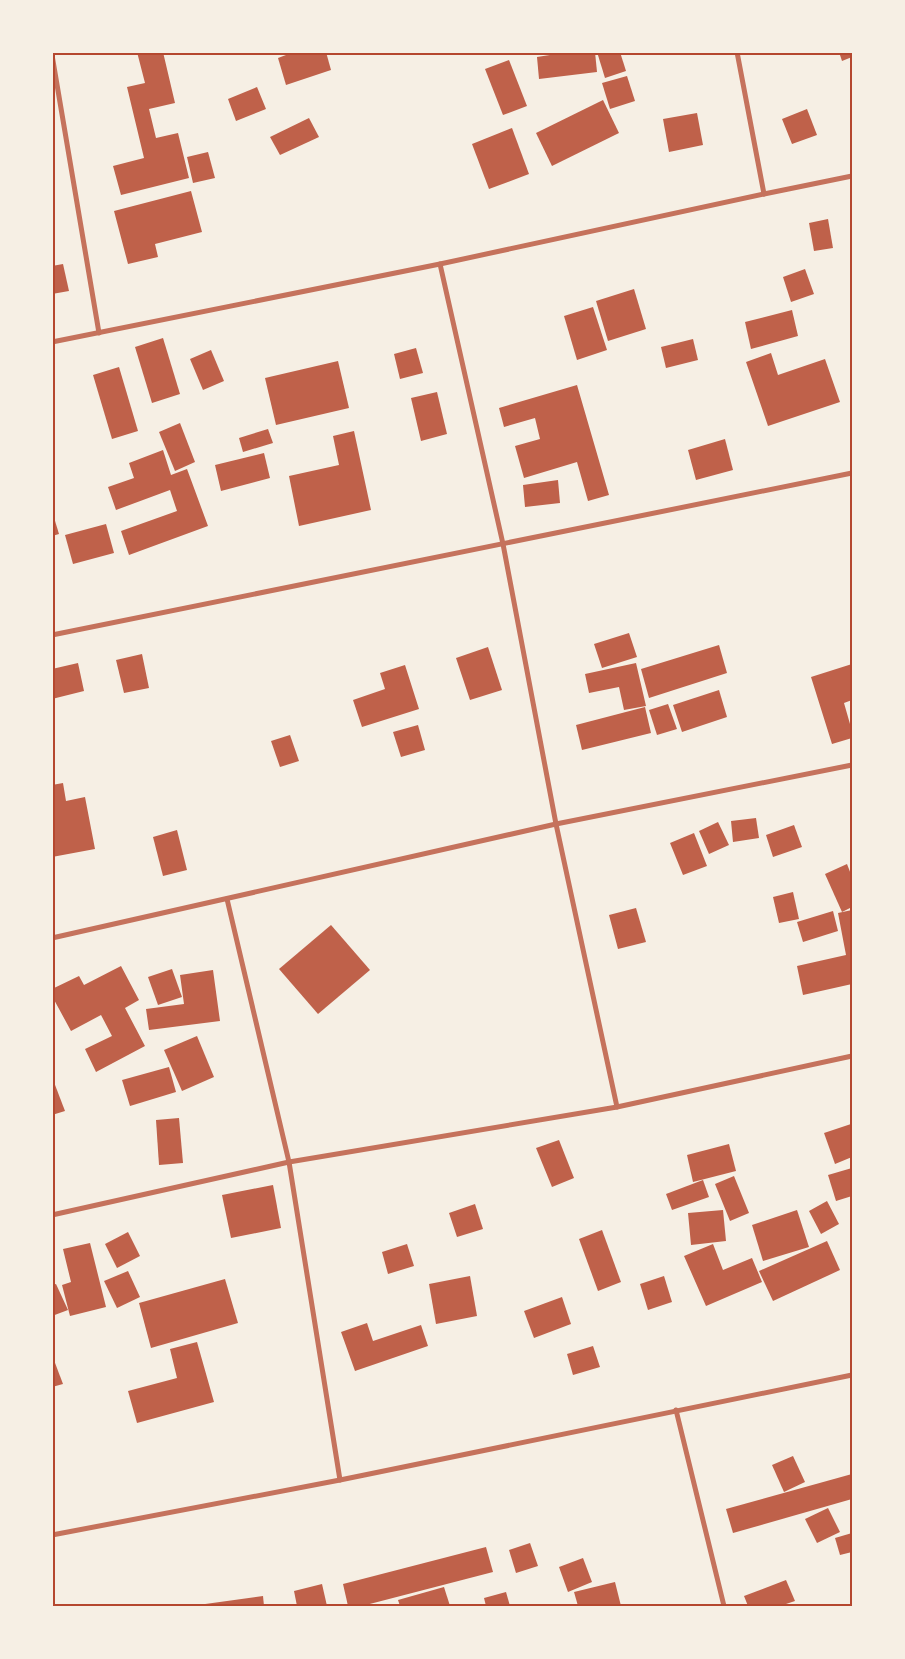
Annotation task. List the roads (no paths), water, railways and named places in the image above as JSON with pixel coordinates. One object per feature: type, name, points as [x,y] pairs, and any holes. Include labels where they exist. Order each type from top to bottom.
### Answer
[{"type":"street","points":[[737,52],[764,194]]},
{"type":"street","points":[[52,56],[99,333]]},
{"type":"street","points":[[52,342],[440,264],[764,194],[852,178]]},
{"type":"street","points":[[440,264],[503,544],[556,824],[617,1107]]},
{"type":"street","points":[[52,636],[852,473]]},
{"type":"street","points":[[52,938],[556,824],[852,766]]},
{"type":"street","points":[[226,899],[289,1162],[340,1480]]},
{"type":"street","points":[[52,1215],[289,1162],[617,1107],[852,1056]]},
{"type":"street","points":[[52,1535],[340,1480],[852,1375]]},
{"type":"street","points":[[676,1410],[724,1606]]}]
